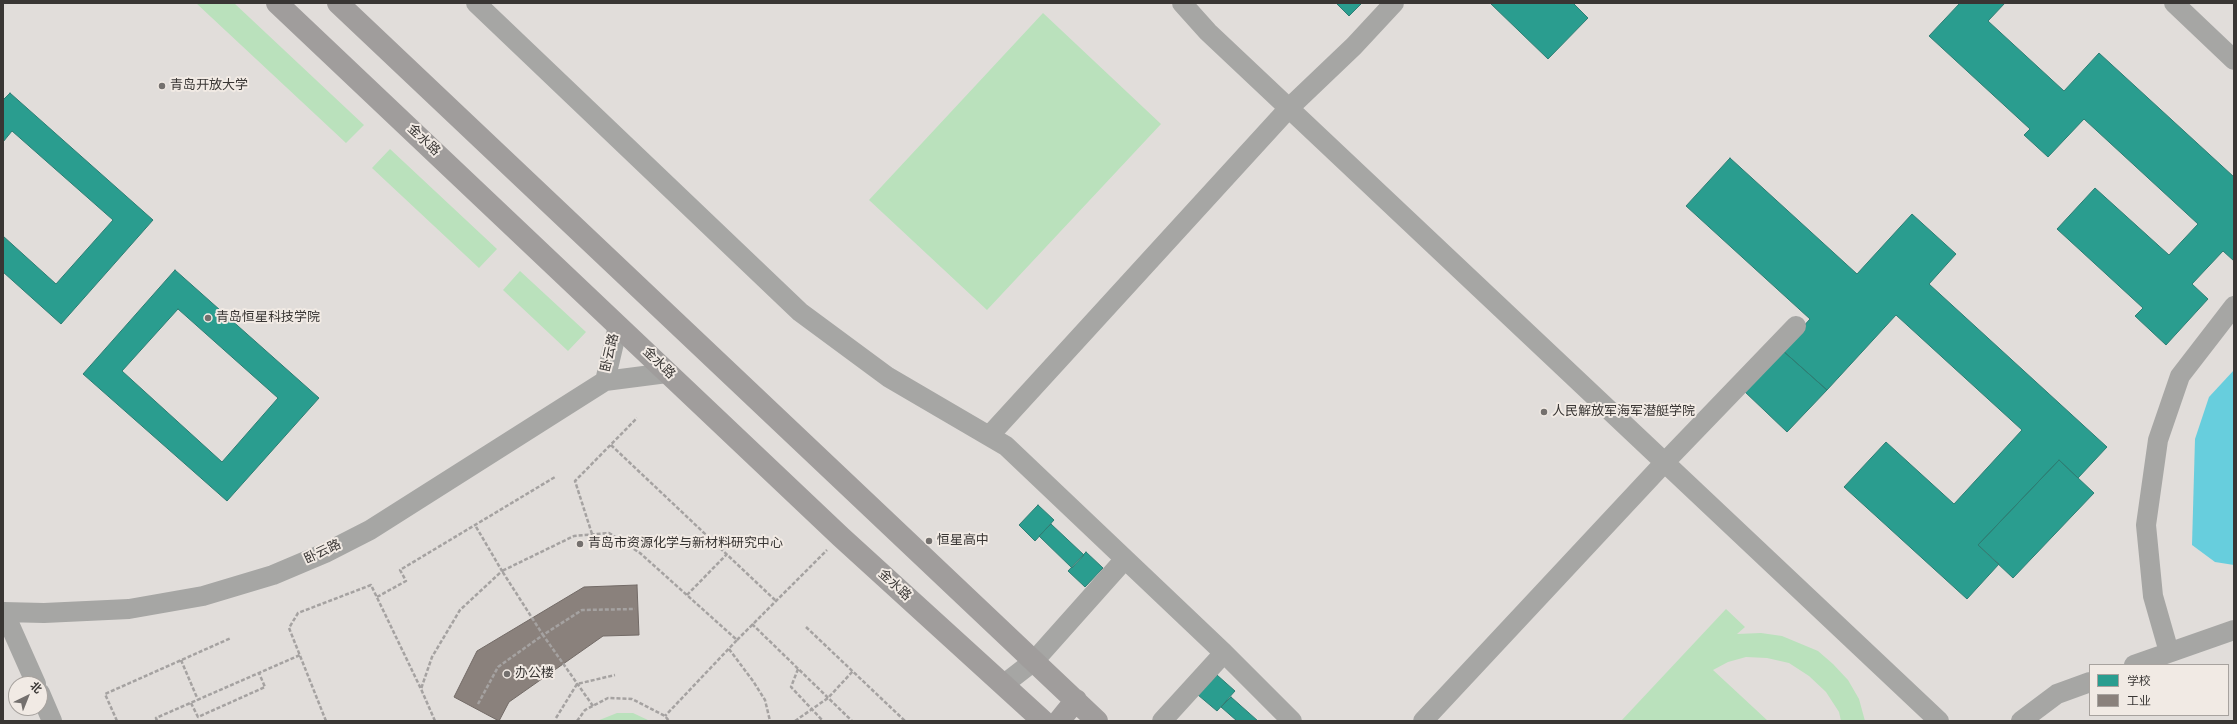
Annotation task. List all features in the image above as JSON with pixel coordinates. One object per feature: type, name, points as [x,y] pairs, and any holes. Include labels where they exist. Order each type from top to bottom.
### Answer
[{"type":"main road","name":"金水路","points":[[277,3],[841,537],[1043,721]]},
{"type":"main road","points":[[338,3],[1097,721]]},
{"type":"main road","points":[[1059,721],[1076,700]]},
{"type":"street","points":[[476,3],[800,312],[888,377],[1006,446],[1224,653],[1292,721]]},
{"type":"street","points":[[1182,3],[1208,32],[1939,721]]},
{"type":"street","points":[[988,436],[1289,108],[1354,46],[1394,3]]},
{"type":"street","points":[[2174,3],[2234,60]]},
{"type":"street","points":[[2169,652],[2153,596],[2146,525],[2158,440],[2180,376],[2234,306]]},
{"type":"street","name":"卧云路","points":[[605,381],[618,326]]},
{"type":"street","points":[[1423,721],[1665,462],[1796,326]]},
{"type":"street","name":"卧云路","points":[[3,612],[44,613],[129,609],[203,596],[273,575],[325,553],[370,530],[605,381],[667,373]]},
{"type":"street","points":[[1003,685],[1034,661],[1125,559]]},
{"type":"street","points":[[3,612],[32,676]]},
{"type":"street","points":[[2137,664],[2234,630]]},
{"type":"street","points":[[1162,721],[1224,653]]},
{"type":"street","points":[[2021,721],[2057,694],[2089,682]]},
{"type":"street","points":[[48,712],[52,721]]},
{"type":"path","points":[[592,534],[575,481],[638,418]]},
{"type":"path","points":[[611,445],[775,600]]},
{"type":"path","points":[[377,597],[406,581],[400,570],[555,477]]},
{"type":"path","points":[[475,525],[502,571],[543,635],[593,706]]},
{"type":"path","points":[[421,689],[432,657],[460,610],[502,571],[574,536],[609,533],[640,553],[737,640]]},
{"type":"path","points":[[665,716],[775,600],[841,537]]},
{"type":"path","points":[[687,595],[727,554]]},
{"type":"path","points":[[326,721],[289,628],[298,613],[371,584],[435,721]]},
{"type":"path","points":[[478,704],[498,667],[543,635],[582,610],[635,609]]},
{"type":"path","points":[[752,624],[852,721]]},
{"type":"path","points":[[806,627],[905,721]]},
{"type":"path","points":[[117,721],[105,694],[231,638]]},
{"type":"path","points":[[729,649],[765,700],[770,721]]},
{"type":"path","points":[[157,721],[156,718],[300,655]]},
{"type":"path","points":[[182,660],[198,700]]},
{"type":"path","points":[[798,669],[790,687],[824,721]]},
{"type":"path","points":[[796,721],[828,698],[853,671]]},
{"type":"path","points":[[191,703],[198,717],[265,687],[259,673]]},
{"type":"path","points":[[556,718],[577,684],[615,675]]},
{"type":"path","points":[[577,721],[585,710],[608,698],[632,699],[665,716],[669,721]]},
{"type":"green space","points":[[196,3],[234,3],[364,125],[346,143]]},
{"type":"green space","points":[[1043,13],[1161,124],[987,310],[869,200]]},
{"type":"green space","points":[[390,149],[497,249],[479,268],[372,168]]},
{"type":"green space","points":[[520,271],[586,332],[568,351],[503,290]]},
{"type":"green space","points":[[1726,609],[1745,627],[1737,634],[1761,633],[1782,636],[1818,651],[1848,680],[1859,699],[1865,721],[1841,721],[1839,712],[1826,692],[1809,676],[1789,663],[1767,658],[1746,657],[1728,662],[1713,670],[1768,721],[1621,721]]},
{"type":"green space","points":[[617,713],[633,713],[650,721],[597,721]]},
{"type":"water","points":[[2234,370],[2234,565],[2215,562],[2192,545],[2195,439],[2209,397]]},
{"type":"building: 学校","points":[[1336,3],[1362,3],[1349,16]]},
{"type":"building: 学校","points":[[1490,3],[1573,3],[1588,18],[1548,59]]},
{"type":"building: 学校","points":[[1960,3],[2005,3],[1988,21],[2064,91],[2099,53],[2234,177],[2234,261],[2223,251],[2192,284],[2208,299],[2166,345],[2135,316],[2143,308],[2057,229],[2095,188],[2169,255],[2198,224],[2084,119],[2048,157],[2024,135],[2030,129],[1929,36]]},
{"type":"building: 学校","points":[[10,93],[153,220],[61,324],[3,272],[3,236],[56,284],[113,220],[12,131],[3,142],[3,100]]},
{"type":"building: 学校","points":[[1730,158],[1857,274],[1912,214],[1956,254],[1929,284],[2107,447],[2078,478],[2059,460],[1978,545],[1999,564],[1967,599],[1844,487],[1886,442],[1954,504],[2022,430],[1896,315],[1827,390],[1782,350],[1810,319],[1686,206]]},
{"type":"building: 学校","points":[[175,270],[319,398],[227,501],[83,374]],"holes":[[[178,309],[278,398],[222,462],[122,371]]]},
{"type":"building: 学校","points":[[1782,350],[1827,390],[1787,432],[1744,391]]},
{"type":"building: 学校","points":[[2059,460],[2094,493],[2013,578],[1978,545]]},
{"type":"building: 学校","points":[[1038,505],[1054,520],[1035,541],[1019,525]]},
{"type":"building: 学校","points":[[1051,524],[1084,555],[1072,568],[1039,536]]},
{"type":"building: 学校","points":[[1086,552],[1103,568],[1085,587],[1068,571]]},
{"type":"building: 学校","points":[[1217,675],[1235,691],[1217,711],[1198,695]]},
{"type":"building: 学校","points":[[1231,697],[1258,721],[1237,721],[1221,707]]},
{"type":"building: 工业","name":"办公楼","points":[[637,585],[639,635],[603,636],[509,702],[499,721],[454,697],[477,651],[584,587]]},
{"type":"place","name":"青岛开放大学","points":[[162,86]]},
{"type":"place","name":"青岛恒星科技学院","points":[[208,318]]},
{"type":"place","name":"人民解放军海军潜艇学院","points":[[1544,412]]},
{"type":"place","name":"恒星高中","points":[[929,541]]},
{"type":"place","name":"青岛市资源化学与新材料研究中心","points":[[580,544]]},
{"type":"place","name":"办公楼","points":[[507,674]]}]
